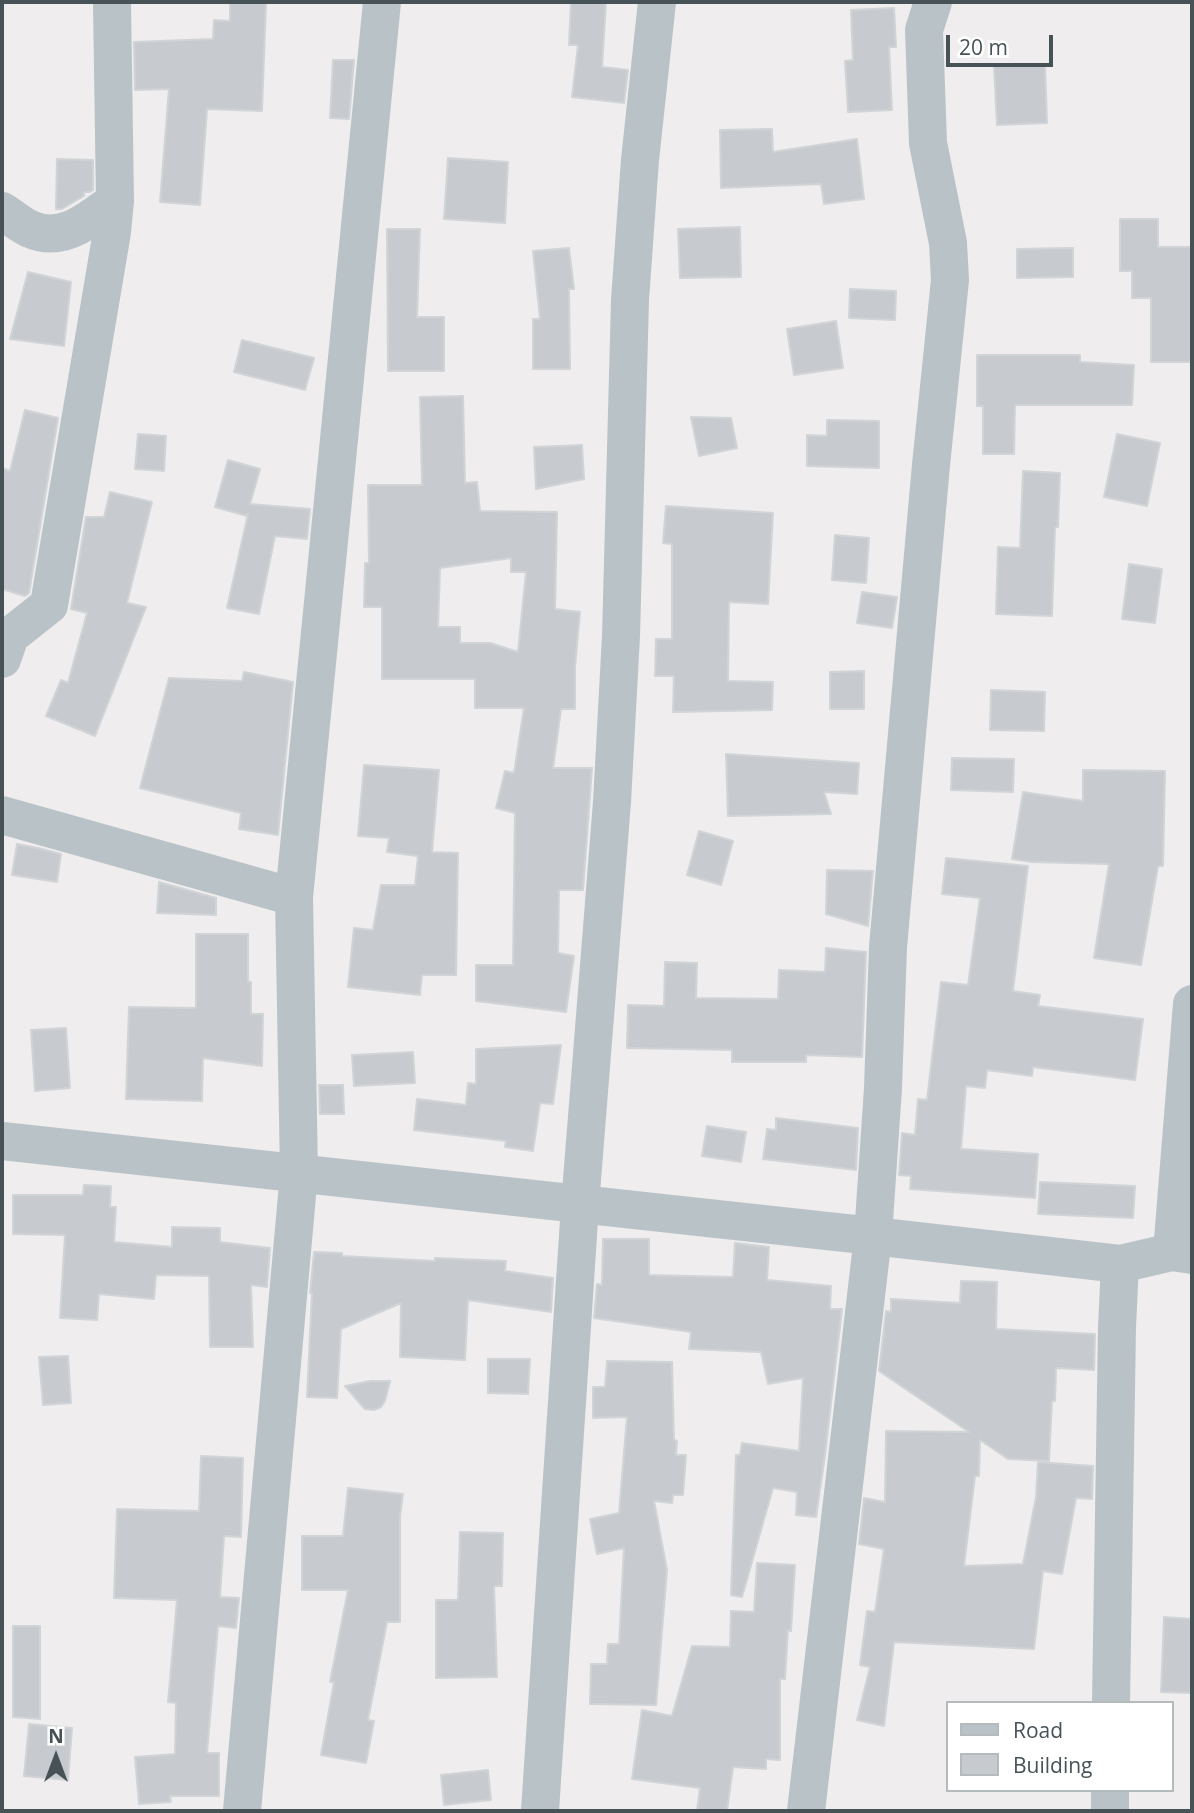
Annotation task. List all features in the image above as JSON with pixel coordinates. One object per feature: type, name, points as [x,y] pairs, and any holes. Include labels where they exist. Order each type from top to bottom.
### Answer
[{"type":"street","points":[[2,659],[10,636],[48,606],[110,242],[115,201],[112,2]]},
{"type":"street","points":[[242,1811],[299,1173],[294,897],[382,2]]},
{"type":"street","points":[[540,1811],[580,1205],[612,802],[621,650],[632,274],[640,160],[657,2]]},
{"type":"street","points":[[806,1811],[873,1236],[883,1088],[888,947],[950,280],[948,243],[928,143],[923,30],[933,2]]},
{"type":"street","points":[[2,211],[30,229],[61,234],[75,228],[115,201]]},
{"type":"street","points":[[2,815],[294,897]]},
{"type":"street","points":[[2,1141],[1120,1264],[1182,1254],[1192,1004]]},
{"type":"street","points":[[1111,1701],[1120,1264]]},
{"type":"street","points":[[1110,1792],[1110,1811]]},
{"type":"building","points":[[230,2],[266,2],[262,111],[207,109],[200,205],[160,202],[169,89],[135,90],[134,42],[213,39],[214,20],[230,21]]},
{"type":"building","points":[[571,2],[606,2],[602,67],[628,70],[624,103],[572,97],[578,45],[569,45]]},
{"type":"building","points":[[894,8],[896,47],[889,47],[892,110],[848,112],[845,61],[853,60],[851,10]]},
{"type":"building","points":[[333,60],[354,60],[349,119],[330,118]]},
{"type":"building","points":[[1045,64],[1047,123],[997,125],[994,66]]},
{"type":"building","points":[[772,129],[773,152],[857,139],[864,199],[824,204],[821,184],[721,188],[720,130]]},
{"type":"building","points":[[448,158],[508,162],[505,223],[444,219]]},
{"type":"building","points":[[57,159],[93,160],[93,190],[84,192],[84,196],[62,209],[56,209]]},
{"type":"building","points":[[1120,219],[1158,219],[1158,247],[1192,247],[1192,362],[1151,362],[1151,298],[1132,298],[1132,271],[1120,271]]},
{"type":"building","points":[[740,227],[741,277],[680,278],[678,229]]},
{"type":"building","points":[[387,229],[420,229],[417,317],[444,317],[444,371],[388,371]]},
{"type":"building","points":[[569,248],[574,289],[569,289],[570,369],[533,369],[533,319],[540,319],[533,251]]},
{"type":"building","points":[[1073,248],[1073,277],[1017,278],[1017,249]]},
{"type":"building","points":[[28,272],[71,282],[64,346],[10,339]]},
{"type":"building","points":[[850,289],[896,291],[895,320],[849,318]]},
{"type":"building","points":[[836,321],[843,368],[794,375],[787,329]]},
{"type":"building","points":[[242,340],[314,358],[305,390],[234,372]]},
{"type":"building","points":[[977,355],[1080,355],[1080,362],[1134,365],[1132,405],[1015,405],[1014,454],[983,454],[983,406],[977,406]]},
{"type":"building","points":[[463,396],[465,483],[477,482],[480,511],[557,512],[555,609],[580,612],[575,667],[575,709],[561,709],[553,768],[592,768],[583,890],[559,890],[558,953],[574,956],[566,1012],[476,1001],[476,965],[513,965],[515,813],[496,808],[505,771],[514,773],[524,708],[475,708],[475,679],[382,679],[382,607],[364,607],[365,563],[369,563],[368,485],[422,485],[420,397]],"holes":[[[511,558],[511,572],[526,572],[518,652],[490,643],[460,643],[460,627],[438,627],[440,568]]]},
{"type":"building","points":[[25,410],[58,418],[29,593],[25,596],[2,589],[2,468],[10,471]]},
{"type":"building","points":[[691,417],[731,418],[737,448],[699,456]]},
{"type":"building","points":[[827,420],[879,421],[879,468],[807,466],[807,435],[827,436]]},
{"type":"building","points":[[138,434],[166,436],[164,471],[135,469]]},
{"type":"building","points":[[1117,434],[1160,443],[1147,506],[1104,497]]},
{"type":"building","points":[[582,445],[584,479],[536,489],[534,447]]},
{"type":"building","points":[[228,460],[260,469],[250,504],[310,509],[307,539],[275,536],[259,614],[227,608],[248,514],[247,516],[215,507]]},
{"type":"building","points":[[1023,471],[1060,473],[1052,616],[996,614],[998,547],[1020,548]]},
{"type":"building","points":[[110,492],[152,502],[127,603],[146,607],[95,736],[46,716],[61,680],[68,683],[87,613],[71,609],[86,517],[104,517]]},
{"type":"building","points":[[666,506],[773,513],[768,604],[729,602],[728,681],[773,682],[772,710],[673,712],[674,676],[655,676],[656,639],[672,639],[672,544],[663,543]]},
{"type":"building","points":[[835,535],[869,538],[866,583],[832,580]]},
{"type":"building","points":[[1129,564],[1162,569],[1155,623],[1122,619]]},
{"type":"building","points":[[862,592],[897,597],[892,628],[857,623]]},
{"type":"building","points":[[864,671],[864,709],[830,709],[830,672]]},
{"type":"building","points":[[244,672],[293,682],[278,835],[239,829],[241,813],[140,788],[169,678],[242,681]]},
{"type":"building","points":[[991,690],[1045,692],[1044,731],[990,730]]},
{"type":"building","points":[[726,754],[859,763],[857,794],[824,792],[831,814],[728,816]]},
{"type":"building","points":[[952,758],[1014,759],[1013,792],[951,790]]},
{"type":"building","points":[[364,765],[439,770],[432,852],[458,853],[456,975],[422,975],[420,995],[348,987],[354,928],[373,930],[381,885],[415,885],[418,856],[387,852],[389,838],[358,836]]},
{"type":"building","points":[[1083,770],[1165,771],[1163,866],[1158,866],[1141,965],[1094,958],[1109,864],[1012,859],[1023,792],[1083,801]]},
{"type":"building","points":[[699,831],[733,841],[721,885],[687,875]]},
{"type":"building","points":[[17,844],[61,854],[57,882],[12,875]]},
{"type":"building","points":[[946,858],[1028,866],[1013,991],[1040,995],[1038,1006],[1143,1019],[1135,1080],[1033,1067],[1032,1076],[987,1070],[985,1088],[966,1086],[961,1149],[1038,1154],[1035,1198],[910,1189],[911,1176],[899,1175],[902,1133],[915,1135],[918,1099],[927,1100],[941,982],[968,985],[980,898],[942,894]]},
{"type":"building","points":[[827,870],[873,871],[868,926],[826,914]]},
{"type":"building","points":[[159,882],[216,898],[216,915],[157,913]]},
{"type":"building","points":[[196,934],[248,934],[251,1014],[263,1014],[262,1066],[203,1058],[202,1101],[126,1099],[129,1007],[196,1008]]},
{"type":"building","points":[[826,948],[866,952],[862,1057],[806,1055],[806,1062],[732,1062],[732,1050],[627,1048],[628,1005],[664,1006],[665,962],[697,963],[696,998],[778,999],[779,970],[825,972]]},
{"type":"building","points":[[66,1028],[70,1088],[35,1091],[31,1030]]},
{"type":"building","points":[[561,1045],[553,1104],[540,1103],[533,1151],[505,1147],[506,1141],[414,1130],[417,1099],[466,1105],[468,1083],[476,1084],[476,1049]]},
{"type":"building","points":[[413,1052],[415,1083],[354,1086],[352,1055]]},
{"type":"building","points":[[319,1085],[343,1085],[344,1114],[320,1114]]},
{"type":"building","points":[[776,1118],[858,1128],[856,1170],[763,1159],[767,1129],[776,1130]]},
{"type":"building","points":[[707,1126],[746,1132],[741,1162],[702,1156]]},
{"type":"building","points":[[1040,1182],[1135,1186],[1133,1218],[1038,1214]]},
{"type":"building","points":[[84,1185],[111,1186],[110,1207],[116,1207],[114,1242],[172,1247],[172,1227],[220,1228],[220,1242],[270,1248],[267,1287],[251,1285],[253,1347],[210,1347],[209,1276],[156,1275],[154,1299],[99,1294],[97,1320],[60,1318],[65,1235],[13,1234],[13,1195],[83,1195]]},
{"type":"building","points":[[603,1239],[649,1239],[649,1275],[733,1277],[735,1243],[769,1247],[767,1280],[831,1286],[830,1309],[842,1309],[816,1517],[796,1515],[797,1492],[773,1488],[742,1597],[731,1595],[736,1455],[740,1455],[742,1443],[799,1451],[803,1378],[768,1384],[761,1352],[689,1349],[691,1332],[594,1318],[597,1284],[602,1285]]},
{"type":"building","points":[[314,1252],[435,1261],[435,1258],[506,1261],[505,1271],[553,1278],[551,1312],[468,1300],[465,1360],[400,1357],[401,1303],[341,1329],[337,1398],[307,1397]]},
{"type":"building","points":[[961,1281],[997,1282],[996,1329],[1095,1334],[1094,1370],[1056,1368],[1049,1461],[1008,1459],[980,1440],[979,1476],[975,1476],[964,1566],[1023,1564],[1036,1497],[1038,1462],[1093,1466],[1092,1499],[1076,1498],[1062,1574],[1043,1571],[1034,1649],[894,1642],[884,1726],[857,1720],[870,1667],[860,1665],[867,1611],[875,1612],[884,1549],[859,1544],[864,1498],[885,1502],[886,1431],[969,1432],[879,1371],[886,1311],[891,1312],[891,1299],[960,1303]]},
{"type":"building","points":[[68,1356],[71,1403],[43,1405],[39,1357]]},
{"type":"building","points":[[488,1359],[530,1359],[528,1394],[488,1393]]},
{"type":"building","points":[[607,1361],[672,1362],[676,1455],[686,1455],[683,1495],[673,1495],[672,1503],[654,1501],[667,1570],[656,1705],[590,1704],[591,1664],[607,1664],[608,1644],[619,1644],[624,1548],[597,1554],[590,1519],[619,1513],[627,1417],[593,1418],[593,1387],[605,1387]]},
{"type":"building","points":[[370,1381],[390,1381],[385,1401],[381,1407],[374,1410],[365,1409],[345,1386]]},
{"type":"building","points":[[201,1456],[243,1458],[241,1537],[224,1536],[220,1597],[239,1598],[236,1628],[218,1626],[207,1753],[219,1753],[219,1796],[170,1796],[171,1802],[139,1804],[135,1757],[175,1754],[176,1703],[168,1702],[177,1600],[114,1598],[117,1509],[199,1511]]},
{"type":"building","points":[[348,1488],[403,1494],[400,1516],[400,1622],[387,1622],[368,1720],[374,1721],[366,1763],[321,1755],[334,1682],[330,1682],[348,1590],[302,1590],[302,1536],[343,1536]]},
{"type":"building","points":[[460,1532],[503,1533],[502,1586],[494,1586],[497,1677],[436,1678],[436,1600],[458,1600]]},
{"type":"building","points":[[757,1563],[795,1565],[785,1679],[780,1679],[780,1760],[766,1759],[766,1769],[733,1767],[727,1811],[697,1811],[700,1788],[632,1779],[642,1710],[672,1716],[692,1646],[730,1647],[731,1611],[754,1612]]},
{"type":"building","points":[[1164,1617],[1192,1619],[1192,1693],[1161,1692]]},
{"type":"building","points":[[13,1626],[40,1626],[40,1719],[13,1717]]},
{"type":"building","points":[[29,1724],[72,1728],[68,1780],[24,1776]]},
{"type":"building","points":[[488,1770],[491,1800],[444,1805],[441,1775]]}]
